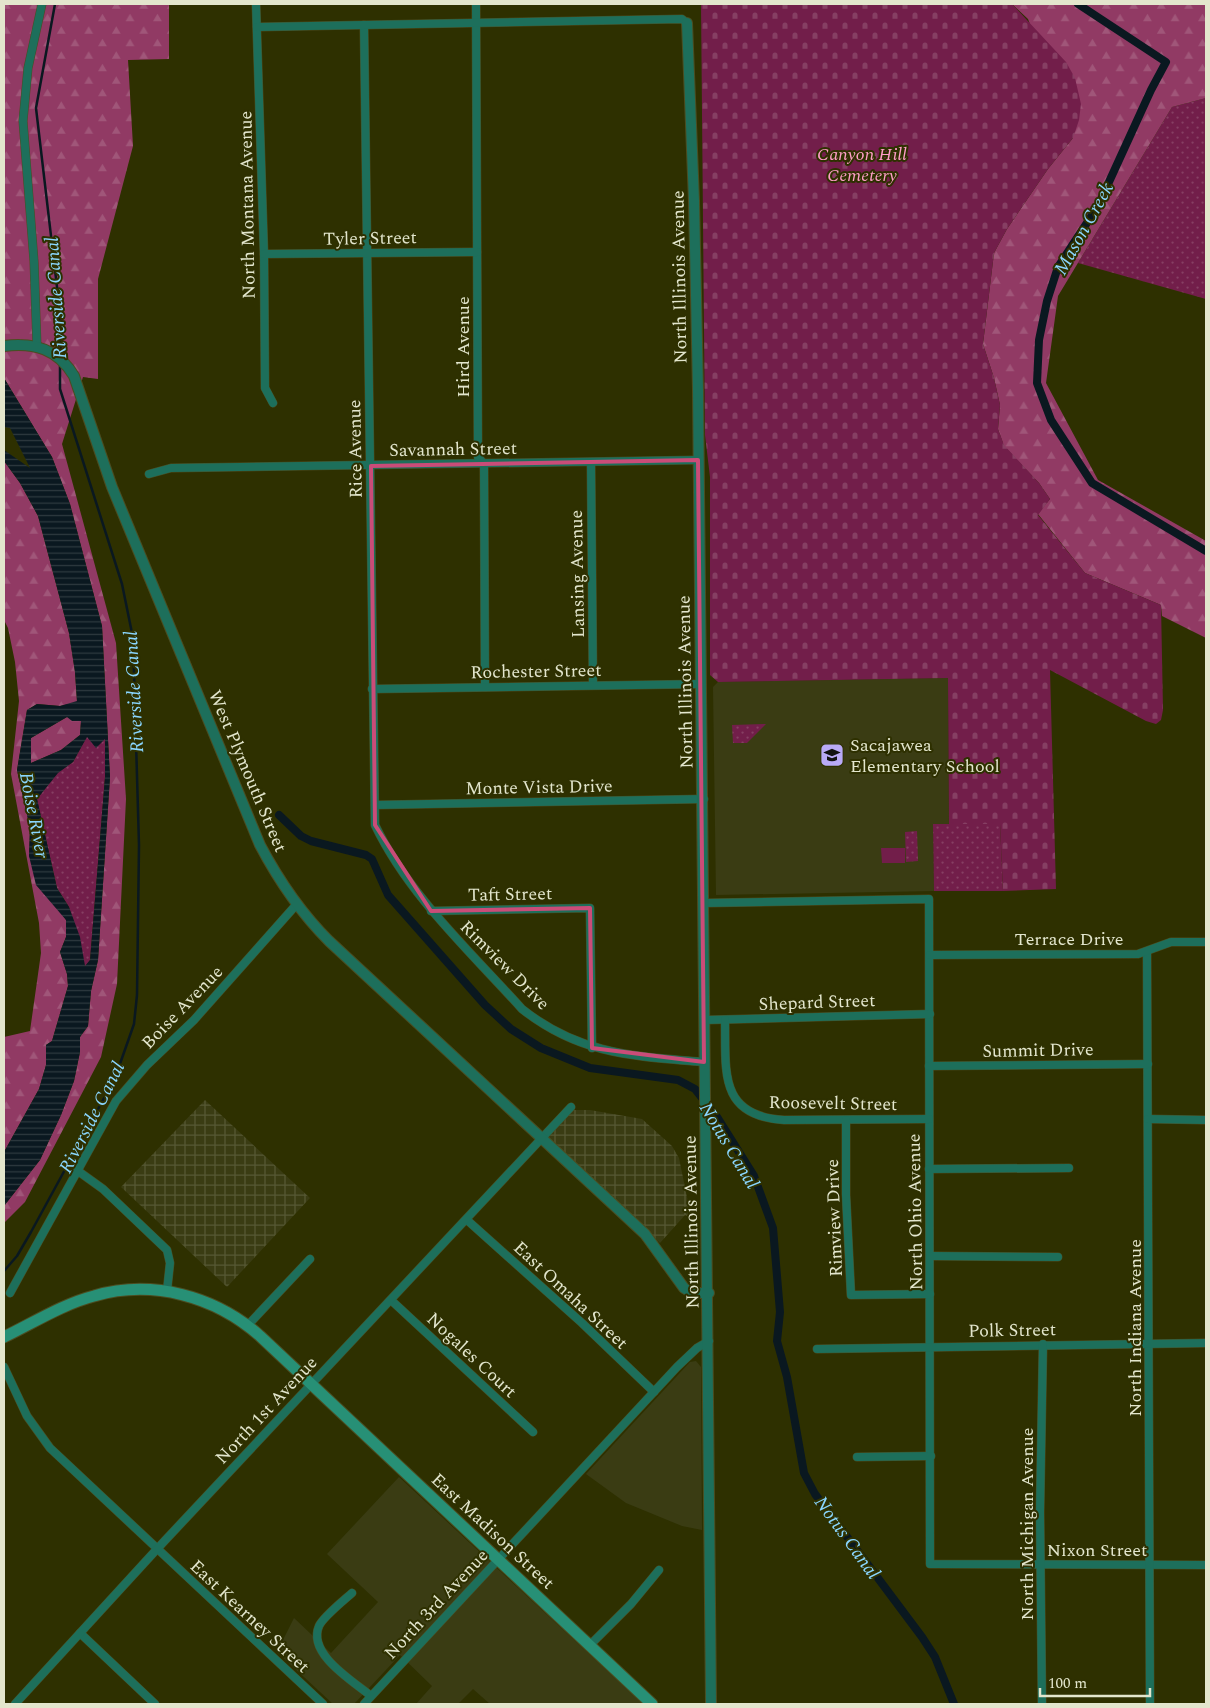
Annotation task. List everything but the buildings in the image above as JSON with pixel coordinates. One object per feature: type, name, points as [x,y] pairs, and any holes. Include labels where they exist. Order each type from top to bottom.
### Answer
[{"type":"main road","name":"East Madison Street","points":[[4,1337],[93,1296],[141,1289],[167,1291],[207,1302],[248,1325],[652,1704]]},
{"type":"street","points":[[37,346],[34,261],[23,121],[28,68],[42,4]]},
{"type":"street","name":"North Montana Avenue","points":[[256,4],[264,254],[265,388],[272,403]]},
{"type":"street","name":"Hird Avenue","points":[[476,4],[478,457],[484,464],[485,687]]},
{"type":"street","points":[[257,28],[682,19],[687,24]]},
{"type":"street","name":"North Illinois Avenue","points":[[687,24],[694,201],[704,799],[704,1088],[709,1294],[711,1704]]},
{"type":"street","name":"Rice Avenue","points":[[364,25],[375,825],[383,842],[399,866]]},
{"type":"street","name":"Tyler Street","points":[[264,254],[477,252]]},
{"type":"street","name":"West Plymouth Street","points":[[4,346],[37,346],[61,360],[74,376],[112,487],[260,845],[282,885],[296,905],[329,941],[645,1234],[684,1288],[692,1294],[709,1294]]},
{"type":"street","name":"Savannah Street","points":[[149,474],[171,468],[698,460]]},
{"type":"street","name":"Lansing Avenue","points":[[592,463],[593,685]]},
{"type":"street","name":"Rochester Street","points":[[372,689],[701,684]]},
{"type":"street","name":"Monte Vista Drive","points":[[375,806],[704,799]]},
{"type":"street","name":"Rimview Drive","points":[[399,866],[431,911],[522,1009],[538,1022],[592,1048],[629,1056],[704,1062]]},
{"type":"street","name":"North Ohio Avenue","points":[[705,903],[929,899],[930,1564],[958,1565]]},
{"type":"street","name":"Boise Avenue","points":[[10,1294],[116,1101],[132,1081],[194,1020],[296,905]]},
{"type":"street","name":"Taft Street","points":[[431,911],[590,908],[592,1048]]},
{"type":"street","name":"Terrace Drive","points":[[930,955],[1138,954],[1170,942],[1206,942]]},
{"type":"street","name":"North Indiana Avenue","points":[[1147,952],[1150,1704]]},
{"type":"street","name":"Shepard Street","points":[[705,1020],[930,1014]]},
{"type":"street","name":"Roosevelt Street","points":[[725,1020],[726,1080],[736,1102],[746,1110],[768,1119],[929,1119]]},
{"type":"street","name":"Summit Drive","points":[[929,1066],[1148,1064]]},
{"type":"street","name":"North 1st Avenue","points":[[15,1704],[157,1549],[311,1384],[392,1301],[571,1107]]},
{"type":"street","name":"Rimview Drive","points":[[846,1120],[846,1195],[851,1295],[930,1294]]},
{"type":"street","points":[[1148,1120],[1206,1120]]},
{"type":"street","points":[[929,1169],[1069,1168]]},
{"type":"street","points":[[78,1171],[103,1189],[167,1250],[170,1263],[167,1291]]},
{"type":"street","name":"East Omaha Street","points":[[467,1220],[582,1323],[654,1392]]},
{"type":"street","points":[[930,1256],[1058,1257]]},
{"type":"street","points":[[248,1325],[310,1259]]},
{"type":"street","name":"Nogales Court","points":[[392,1301],[533,1432]]},
{"type":"street","points":[[654,1392],[697,1348],[709,1341]]},
{"type":"street","name":"Polk Street","points":[[817,1349],[1043,1344],[1206,1343]]},
{"type":"street","name":"North Michigan Avenue","points":[[1042,1704],[1040,1565],[1043,1344]]},
{"type":"street","name":"East Kearney Street","points":[[4,1367],[38,1433],[75,1473],[323,1704]]},
{"type":"street","name":"North 3rd Avenue","points":[[364,1704],[654,1392]]},
{"type":"street","points":[[857,1457],[931,1456]]},
{"type":"street","name":"Nixon Street","points":[[958,1565],[1206,1565]]},
{"type":"street","points":[[589,1646],[631,1604],[659,1570]]},
{"type":"street","points":[[352,1593],[319,1625],[317,1644],[323,1656],[371,1696]]},
{"type":"street","points":[[80,1633],[155,1704]]},
{"type":"highlighted area","points":[[698,460],[704,1062],[592,1048],[590,908],[431,911],[375,825],[371,466]]},
{"type":"shaded area","name":"Sacajawea Elementary School","points":[[948,678],[949,824],[933,825],[934,891],[716,895],[713,687],[718,682]]},
{"type":"shaded area","points":[[205,1100],[310,1198],[227,1287],[121,1187]]},
{"type":"shaded area","points":[[571,1110],[590,1110],[642,1119],[672,1146],[679,1158],[690,1212],[689,1217],[685,1215],[660,1243],[547,1136]]},
{"type":"shaded area","points":[[696,1361],[701,1367],[702,1530],[682,1526],[626,1503],[586,1474],[690,1362]]},
{"type":"shaded area","points":[[399,1477],[643,1704],[490,1704],[473,1689],[458,1704],[416,1704],[432,1686],[400,1655],[354,1704],[333,1704],[277,1652],[294,1618],[331,1653],[378,1602],[327,1554]]},
{"type":"green space","points":[[4,4],[169,4],[169,59],[128,60],[133,146],[98,279],[98,379],[83,377],[62,444],[116,643],[126,799],[117,984],[101,1057],[25,1202],[4,1223],[4,1206],[40,1160],[61,1115],[74,1081],[80,1052],[80,1037],[88,1026],[91,991],[98,960],[110,777],[102,626],[70,504],[52,457],[4,378]]},
{"type":"green space","name":"Canyon Hill Cemetery","points":[[701,4],[1012,4],[1066,62],[1075,78],[1081,104],[1079,120],[1073,138],[1048,169],[1007,229],[994,253],[983,344],[1000,405],[998,429],[1004,445],[1039,483],[1050,499],[1038,515],[1085,573],[1161,605],[1163,710],[1161,720],[1156,724],[1146,721],[1050,670],[1056,889],[1003,891],[1000,824],[949,824],[948,678],[718,682],[710,675],[710,477],[705,435]]},
{"type":"green space","points":[[1012,4],[1206,4],[1206,98],[1172,107],[1058,296],[1046,383],[1098,480],[1206,541],[1206,638],[1162,616],[1161,605],[1085,573],[1038,514],[1050,499],[1039,483],[1004,446],[998,429],[1000,405],[983,344],[994,253],[1007,229],[1048,169],[1073,138],[1028,19]]},
{"type":"green space","points":[[1206,98],[1206,299],[1078,263],[1172,107]]},
{"type":"green space","points":[[4,461],[20,483],[38,516],[69,633],[77,702],[60,706],[37,704],[27,710],[17,770],[30,828],[29,856],[66,920],[66,937],[60,952],[67,974],[68,986],[52,1041],[46,1045],[46,1065],[39,1089],[4,1152],[4,1037],[30,1031],[41,953],[39,923],[11,774],[19,701],[15,662],[8,628],[4,620]]},
{"type":"green space","points":[[67,717],[81,721],[80,735],[61,750],[31,763],[31,738]]},
{"type":"green space","points":[[766,724],[747,743],[733,743],[732,725]]},
{"type":"green space","points":[[87,736],[100,743],[105,738],[105,777],[90,960],[85,967],[69,907],[57,888],[37,799],[58,772],[73,762]]},
{"type":"green space","points":[[933,824],[1000,824],[1003,891],[934,891]]},
{"type":"green space","points":[[917,831],[918,861],[906,862],[905,832]]},
{"type":"green space","points":[[881,848],[905,848],[905,863],[882,863]]},
{"type":"water","name":"Boise River","points":[[4,378],[52,457],[70,504],[102,626],[110,777],[98,960],[91,991],[88,1026],[80,1037],[80,1052],[74,1081],[40,1160],[4,1206],[4,1152],[39,1089],[46,1065],[46,1045],[52,1041],[68,986],[67,974],[60,952],[66,937],[66,920],[36,885],[29,856],[30,828],[17,770],[27,710],[37,704],[60,706],[77,701],[69,633],[38,516],[20,483],[4,461],[4,450],[30,468],[10,428],[4,427]],"holes":[[[67,717],[72,721],[81,721],[80,735],[61,750],[31,763],[31,738]],[[87,737],[96,748],[105,739],[105,777],[90,960],[85,966],[80,937],[69,907],[57,888],[37,799],[58,773],[73,762]]]},
{"type":"waterway","name":"Riverside Canal","points":[[55,4],[36,108],[59,304],[61,356]]},
{"type":"waterway","name":"Mason Creek","points":[[1078,4],[1166,62],[1151,90],[1098,206],[1058,267],[1047,301],[1039,340],[1037,383],[1051,420],[1092,483],[1206,551]]},
{"type":"waterway","name":"Riverside Canal","points":[[4,1271],[17,1256],[31,1232],[115,1078],[134,1024],[137,995],[139,845],[133,638],[122,584],[60,389],[60,364]]},
{"type":"waterway","name":"Notus Canal","points":[[279,815],[301,836],[311,841],[366,855],[372,859],[388,895],[485,1005],[511,1029],[541,1048],[590,1068],[678,1080],[695,1089],[717,1117],[754,1176],[773,1228],[780,1312],[777,1341],[787,1377],[804,1473],[815,1494],[935,1657],[954,1704]]},
{"type":"place","name":"Sacajawea Elementary School","points":[[832,755]]}]
